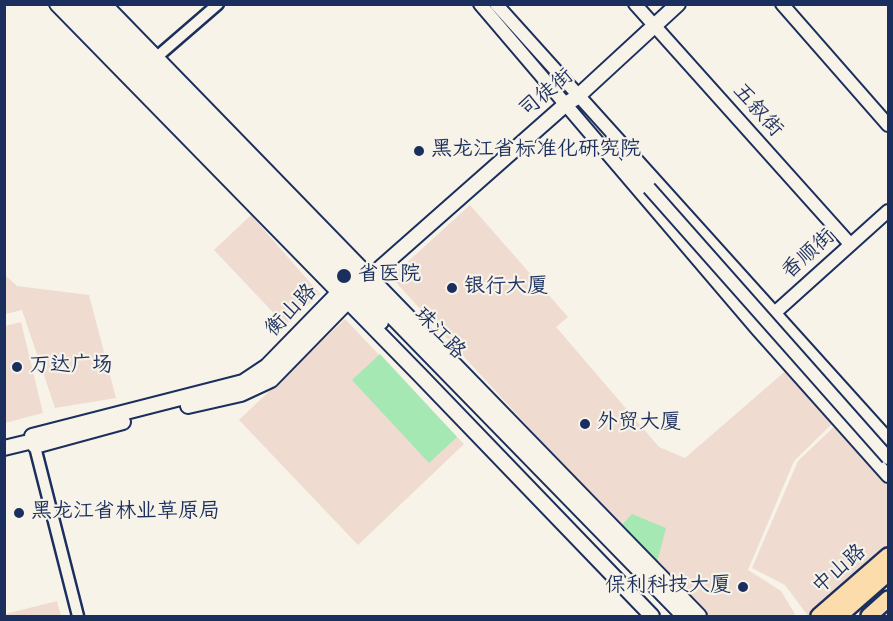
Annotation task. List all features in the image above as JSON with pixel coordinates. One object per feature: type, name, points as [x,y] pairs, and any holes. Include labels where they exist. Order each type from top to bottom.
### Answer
[{"type":"main road","name":"珠江路","points":[[57,4],[353,289],[699,616]]},
{"type":"main road","name":"珠江路","points":[[73,4],[353,289],[684,616]]},
{"type":"main road","name":"珠江路","points":[[87,4],[151,62]]},
{"type":"main road","name":"珠江路","points":[[104,4],[151,62],[353,289],[652,616]]},
{"type":"main road","name":"司徒街","points":[[353,289],[678,4]]},
{"type":"main road","name":"珠江路","points":[[353,289],[663,616]]},
{"type":"main road","name":"衡山路","points":[[4,448],[243,382],[267,366],[353,289]]},
{"type":"main road","name":"中山路","points":[[819,616],[888,556]]},
{"type":"main road","name":"中山路","points":[[839,616],[888,573]]},
{"type":"main road","points":[[868,616],[888,599]]},
{"type":"street","points":[[151,62],[218,4]]},
{"type":"street","points":[[480,4],[571,100],[588,109],[888,439]]},
{"type":"street","points":[[496,4],[757,329],[888,476]]},
{"type":"street","name":"五叙街","points":[[635,4],[850,244]]},
{"type":"street","points":[[782,4],[888,125]]},
{"type":"street","points":[[588,109],[649,188],[888,458]]},
{"type":"street","name":"香顺街","points":[[757,329],[850,244],[887,217]]},
{"type":"street","points":[[33,441],[78,616]]},
{"type":"shaded area","points":[[470,205],[568,317],[556,327],[659,447],[685,458],[789,368],[835,421],[794,461],[748,570],[781,591],[795,614],[792,616],[707,616],[617,524],[391,277]]},
{"type":"shaded area","points":[[251,215],[320,294],[285,325],[214,250]]},
{"type":"shaded area","points":[[5,275],[17,286],[89,295],[116,398],[55,408],[22,310],[5,314]]},
{"type":"shaded area","points":[[345,319],[464,444],[358,545],[239,420]]},
{"type":"shaded area","name":"万达广场","points":[[21,322],[43,413],[5,423],[5,326]]},
{"type":"shaded area","points":[[837,424],[888,484],[888,547],[808,616],[785,585],[752,568],[798,461]]},
{"type":"shaded area","points":[[57,601],[61,616],[5,616],[5,614]]},
{"type":"green space","points":[[380,354],[457,437],[429,463],[352,380]]},
{"type":"green space","points":[[632,514],[666,528],[657,562],[621,526]]},
{"type":"place","name":"黑龙江省标准化研究院","points":[[419,151]]},
{"type":"place","name":"省医院","points":[[344,276]]},
{"type":"place","name":"银行大厦","points":[[452,288]]},
{"type":"place","name":"万达广场","points":[[17,367]]},
{"type":"place","name":"外贸大厦","points":[[585,424]]},
{"type":"place","name":"黑龙江省林业草原局","points":[[19,513]]},
{"type":"place","name":"保利科技大厦","points":[[743,587]]}]
